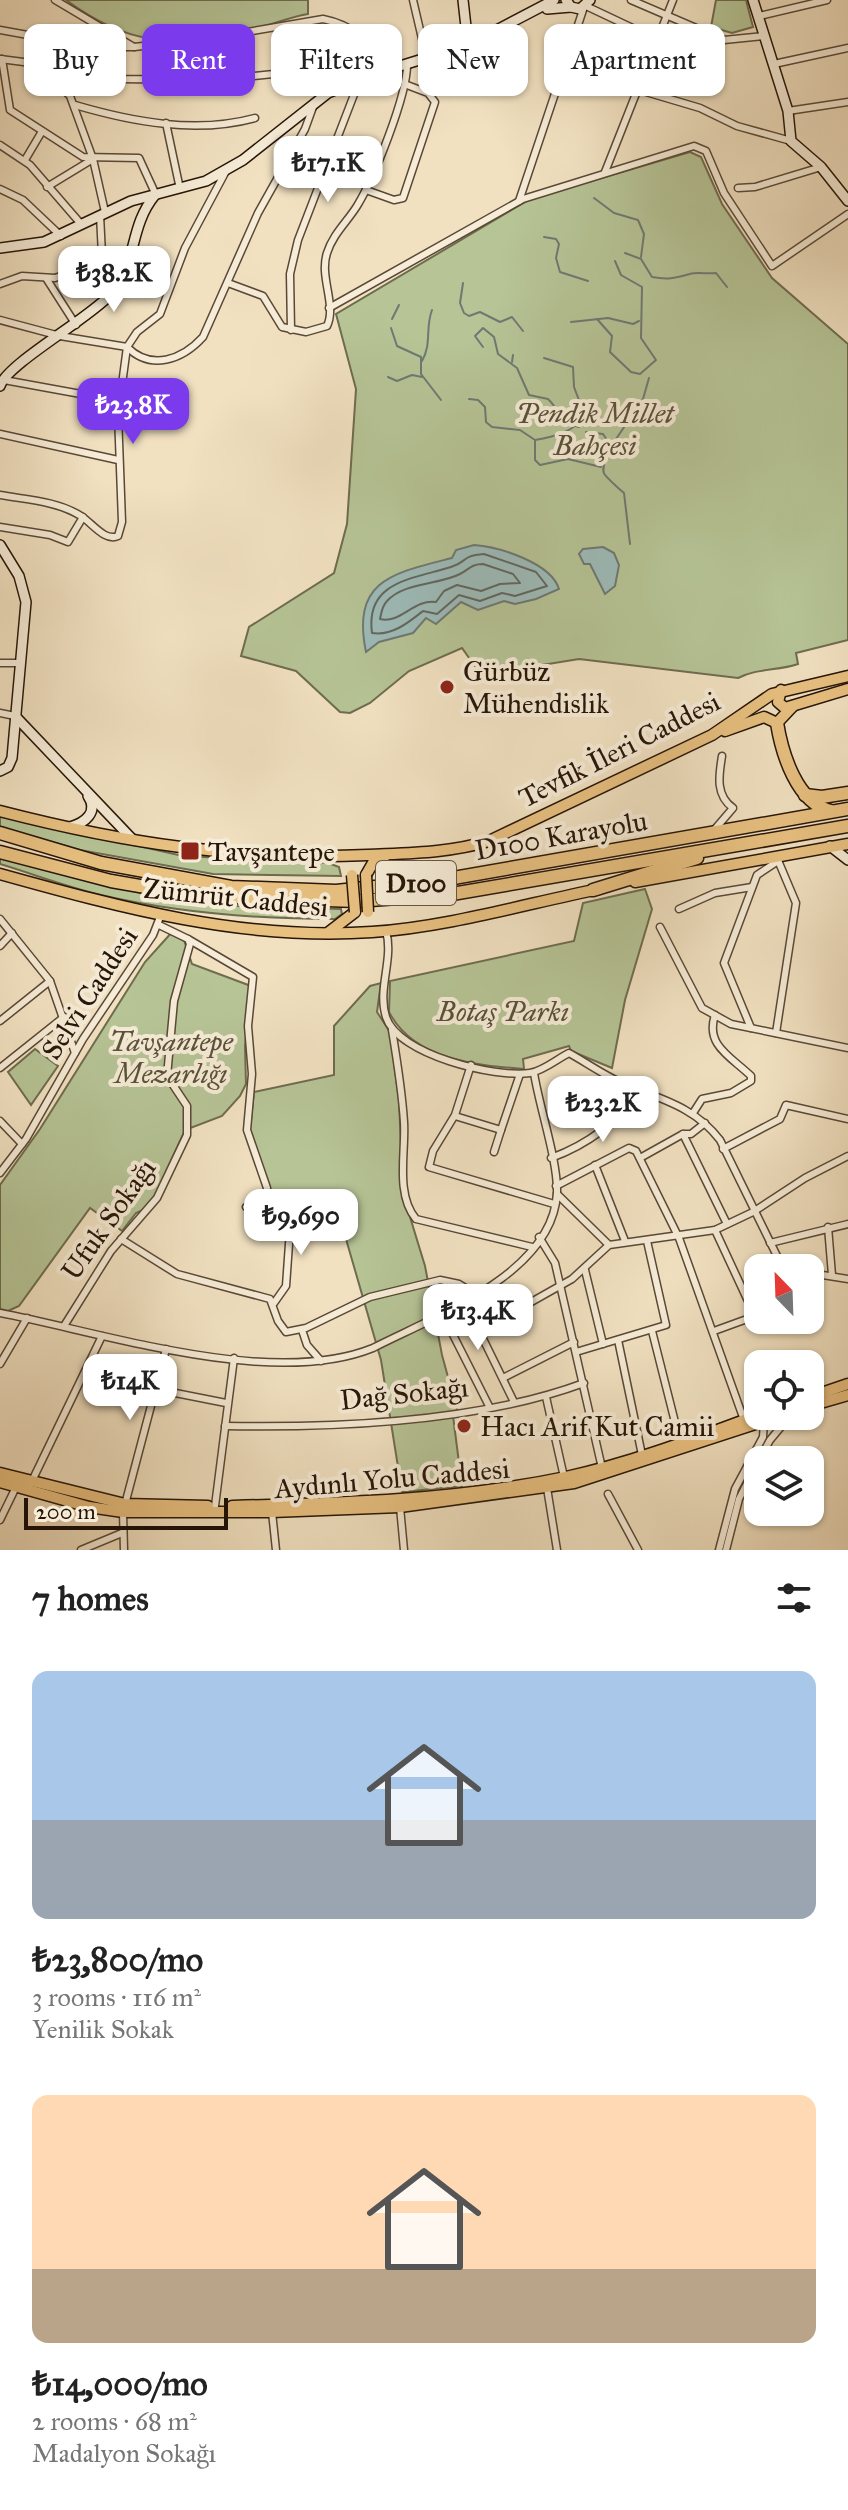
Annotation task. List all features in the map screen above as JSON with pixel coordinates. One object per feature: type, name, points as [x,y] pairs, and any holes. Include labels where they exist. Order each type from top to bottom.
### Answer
[{"type":"highway","points":[[777,723],[783,749],[805,795],[816,807],[834,812]]},
{"type":"highway","points":[[805,795],[822,797],[848,793]]},
{"type":"highway","name":"D100 Karayolu","points":[[0,833],[101,863],[231,887],[336,891],[442,880],[848,809]]},
{"type":"highway","name":"D100 Karayolu","points":[[0,852],[111,881],[197,896],[357,901],[452,894],[848,826]]},
{"type":"highway","points":[[593,890],[752,842]]},
{"type":"main road","name":"Tevfik İleri Caddesi","points":[[0,811],[133,840],[229,854],[321,859],[456,849],[489,841],[712,735],[781,690],[848,676]]},
{"type":"main road","points":[[781,690],[780,705],[785,708],[848,689]]},
{"type":"main road","points":[[712,735],[764,717],[777,723],[793,706]]},
{"type":"main road","name":"Zümrüt Caddesi","points":[[0,874],[160,921],[259,930],[327,933],[386,931],[848,844]]},
{"type":"main road","points":[[386,931],[372,923],[368,912],[366,875],[374,861],[391,854]]},
{"type":"main road","points":[[321,859],[338,862],[352,875],[355,912],[327,933]]},
{"type":"main road","points":[[824,1392],[848,1384]]},
{"type":"main road","points":[[824,1402],[848,1395]]},
{"type":"main road","points":[[0,1473],[124,1508],[399,1499],[564,1477],[602,1468],[744,1420]]},
{"type":"main road","name":"Aydınlı Yolu Caddesi","points":[[0,1482],[124,1508],[272,1512],[400,1507],[547,1488],[614,1473],[744,1424]]},
{"type":"street","points":[[55,0],[134,47]]},
{"type":"street","points":[[413,0],[419,24]]},
{"type":"street","points":[[511,24],[554,0]]},
{"type":"street","points":[[631,0],[724,40],[765,36]]},
{"type":"street","points":[[664,24],[673,0]]},
{"type":"street","points":[[753,0],[788,111],[791,141]]},
{"type":"street","points":[[759,16],[827,0]]},
{"type":"street","points":[[464,1],[466,24]]},
{"type":"street","points":[[532,14],[560,6],[579,5],[622,24]]},
{"type":"street","points":[[294,24],[323,19],[342,24]]},
{"type":"street","points":[[0,30],[94,47],[134,47],[271,28]]},
{"type":"street","points":[[774,64],[848,48]]},
{"type":"street","points":[[24,61],[1,59],[10,110],[72,152],[93,159],[139,158],[156,195]]},
{"type":"street","points":[[402,66],[418,62]]},
{"type":"street","points":[[228,283],[263,296],[277,322],[291,330],[306,332],[327,326],[329,308],[323,275],[326,254],[336,233],[366,190],[407,85],[407,65]]},
{"type":"street","points":[[0,320],[60,336],[127,347],[144,360],[154,362],[189,349],[203,337],[258,213],[318,100],[311,74],[303,71],[216,80],[126,79]]},
{"type":"street","points":[[366,190],[394,200],[403,198],[435,102],[428,93],[407,85]]},
{"type":"street","points":[[0,284],[22,276],[46,278],[72,274],[99,260],[103,213],[93,159],[75,105],[68,96]]},
{"type":"street","points":[[0,248],[61,236],[103,213],[226,171],[326,96]]},
{"type":"street","points":[[291,330],[289,288],[295,250],[354,96]]},
{"type":"street","points":[[519,202],[553,96]]},
{"type":"street","points":[[605,172],[633,96]]},
{"type":"street","points":[[660,96],[700,108],[737,126],[791,141],[821,167],[848,201]]},
{"type":"street","points":[[788,111],[848,102]]},
{"type":"street","points":[[75,105],[166,123],[216,127],[255,118]]},
{"type":"street","points":[[166,123],[180,189]]},
{"type":"street","points":[[25,160],[41,133]]},
{"type":"street","points":[[0,145],[25,160],[81,224]]},
{"type":"street","points":[[329,308],[519,202],[689,147],[703,148],[724,193],[772,266],[848,214]]},
{"type":"street","points":[[47,187],[93,159]]},
{"type":"street","points":[[738,188],[755,187],[821,167]]},
{"type":"street","points":[[0,495],[59,504],[83,517],[106,536],[118,536],[122,522],[118,460],[119,401],[127,347],[137,332],[160,314],[185,248],[226,171]]},
{"type":"street","points":[[0,189],[23,200],[61,236]]},
{"type":"street","points":[[1,382],[109,296],[130,264],[137,224],[156,195]]},
{"type":"street","points":[[46,278],[76,325]]},
{"type":"street","points":[[1,382],[119,401]]},
{"type":"street","points":[[0,434],[118,460]]},
{"type":"street","points":[[0,527],[50,535],[68,542],[83,517]]},
{"type":"street","points":[[0,542],[18,566],[28,592],[29,612],[21,646],[12,758],[8,767],[0,771]]},
{"type":"street","points":[[0,663],[20,663]]},
{"type":"street","points":[[0,713],[15,716],[133,840]]},
{"type":"street","points":[[27,728],[93,804],[87,818],[68,827]]},
{"type":"street","points":[[709,834],[722,824],[733,808],[725,801],[719,782],[722,756]]},
{"type":"street","points":[[830,846],[848,860]]},
{"type":"street","points":[[751,1028],[724,963],[757,875],[777,858],[796,903],[776,1033]]},
{"type":"street","points":[[679,909],[715,893],[752,887]]},
{"type":"street","points":[[0,919],[50,981],[75,1053]]},
{"type":"street","points":[[160,921],[253,977],[248,1026],[252,1074],[247,1130],[267,1188]]},
{"type":"street","name":"Selvi Caddesi","points":[[0,1173],[22,1144],[75,1053],[160,921]]},
{"type":"street","points":[[660,927],[702,1008],[731,1024],[848,1048]]},
{"type":"street","points":[[386,931],[390,945],[384,1008],[392,1030],[404,1121],[405,1188],[411,1214],[416,1219],[532,1247]]},
{"type":"street","points":[[0,946],[12,933]]},
{"type":"street","name":"Ufuk Sokağı","points":[[64,1326],[121,1239],[157,1198],[187,1135],[187,1106],[167,1076],[170,1027],[187,962],[188,939]]},
{"type":"street","points":[[0,1021],[50,981]]},
{"type":"street","points":[[693,1113],[704,1098],[731,1093],[751,1081],[751,1076],[713,1040],[710,1030],[715,1015]]},
{"type":"street","points":[[0,1068],[64,1017]]},
{"type":"street","points":[[392,1030],[401,1041],[419,1051],[520,1074],[534,1073],[569,1053],[693,1113],[705,1123],[723,1149],[776,1254]]},
{"type":"street","points":[[471,1065],[455,1116],[428,1163],[433,1171],[554,1204]]},
{"type":"street","points":[[0,1313],[166,1349],[234,1358],[321,1361],[351,1357],[373,1348],[477,1295],[511,1273],[539,1237],[554,1204],[556,1190],[534,1073]]},
{"type":"street","points":[[494,1152],[520,1074]]},
{"type":"street","points":[[551,1158],[575,1150],[604,1131],[641,1090]]},
{"type":"street","points":[[723,1149],[780,1119],[786,1105],[848,1119]]},
{"type":"street","points":[[455,1116],[501,1130]]},
{"type":"street","points":[[0,1121],[22,1144]]},
{"type":"street","points":[[640,1158],[683,1134],[691,1134],[705,1123]]},
{"type":"street","points":[[683,1134],[727,1224]]},
{"type":"street","points":[[556,1190],[629,1148],[636,1151],[679,1238],[744,1420]]},
{"type":"street","points":[[480,1331],[585,1270],[609,1245],[679,1238],[715,1230],[753,1212],[792,1185],[848,1156]]},
{"type":"street","points":[[595,1165],[625,1241]]},
{"type":"street","points":[[556,1190],[609,1245]]},
{"type":"street","points":[[246,1207],[290,1230]]},
{"type":"street","points":[[290,1230],[333,1210]]},
{"type":"street","points":[[770,1243],[848,1224]]},
{"type":"street","points":[[828,1227],[832,1275]]},
{"type":"street","points":[[290,1230],[286,1286],[274,1303],[278,1321],[286,1332],[302,1330],[370,1297],[440,1280],[459,1284],[477,1295]]},
{"type":"street","points":[[715,1230],[744,1290]]},
{"type":"street","points":[[539,1237],[555,1263],[602,1468]]},
{"type":"street","points":[[121,1239],[177,1274],[274,1303]]},
{"type":"street","points":[[576,1352],[666,1325],[647,1241]]},
{"type":"street","points":[[585,1270],[603,1344]]},
{"type":"street","points":[[824,1274],[848,1279]]},
{"type":"street","points":[[464,1300],[514,1402]]},
{"type":"street","points":[[441,1311],[489,1406]]},
{"type":"street","points":[[0,1364],[27,1318]]},
{"type":"street","points":[[714,1331],[744,1320]]},
{"type":"street","points":[[302,1330],[307,1345],[321,1361]]},
{"type":"street","points":[[652,1331],[680,1442]]},
{"type":"street","points":[[31,1483],[102,1336]]},
{"type":"street","points":[[618,1340],[642,1455]]},
{"type":"street","points":[[503,1378],[574,1342]]},
{"type":"street","points":[[124,1550],[124,1508],[166,1349]]},
{"type":"street","points":[[215,1506],[234,1358]]},
{"type":"street","name":"Dağ Sokağı","points":[[225,1426],[388,1422],[546,1397],[584,1383]]},
{"type":"street","points":[[155,1389],[226,1403]]},
{"type":"street","points":[[546,1397],[564,1477]]},
{"type":"street","points":[[719,1550],[735,1489],[763,1437],[762,1430]]},
{"type":"street","points":[[0,1520],[16,1487]]},
{"type":"street","points":[[547,1488],[557,1550]]},
{"type":"street","points":[[726,1550],[744,1490]]},
{"type":"street","points":[[608,1494],[638,1550]]},
{"type":"street","points":[[400,1507],[404,1550]]},
{"type":"street","points":[[272,1512],[276,1550]]},
{"type":"street","points":[[81,1550],[122,1533]]},
{"type":"green space","points":[[66,0],[308,0],[308,14],[255,29],[255,24],[142,24],[142,36],[126,33],[126,24],[105,24]]},
{"type":"green space","points":[[716,0],[746,0],[753,27],[732,33],[725,31],[725,24],[712,24]]},
{"type":"green space","name":"Pendik Millet Bahçesi","points":[[690,152],[701,157],[722,204],[772,278],[848,344],[848,640],[796,653],[798,664],[738,678],[579,659],[481,675],[462,648],[409,671],[370,703],[350,713],[340,712],[296,671],[241,656],[249,627],[334,573],[347,524],[356,389],[336,314],[530,199]]},
{"type":"green space","points":[[0,815],[183,856],[328,863],[339,867],[341,876],[213,874],[80,850],[0,827]]},
{"type":"green space","points":[[0,857],[161,898],[238,906],[341,909],[342,914],[335,919],[276,918],[159,906],[63,884],[0,864]]},
{"type":"green space","name":"Botaş Parkı","points":[[645,889],[652,909],[625,1000],[612,1068],[571,1051],[569,1046],[523,1059],[524,1069],[466,1062],[414,1041],[389,1012],[390,981],[574,941],[583,903]]},
{"type":"green space","name":"Tavşantepe Mezarlığı","points":[[173,931],[184,940],[192,964],[251,986],[245,1046],[246,1084],[222,1116],[185,1130],[150,1207],[136,1213],[122,1231],[90,1208],[19,1306],[8,1311],[0,1309],[0,1185],[40,1129],[145,962]]},
{"type":"green space","points":[[381,983],[377,1012],[390,1032],[399,1100],[403,1194],[425,1266],[442,1355],[457,1410],[453,1416],[462,1486],[402,1492],[381,1360],[335,1201],[295,1206],[271,1195],[250,1129],[254,1092],[334,1075],[334,1026],[370,986]]},
{"type":"green space","points":[[35,1049],[58,1066],[31,1105],[8,1072]]},
{"type":"water","points":[[474,545],[510,553],[535,564],[546,571],[559,589],[536,599],[515,604],[504,601],[478,610],[461,602],[436,624],[426,618],[413,633],[379,642],[366,652],[363,628],[365,609],[371,594],[382,583],[395,575],[452,558],[456,550]]},
{"type":"water","points":[[603,547],[614,553],[619,565],[615,586],[605,594],[590,564],[584,564],[579,554],[583,549]]},
{"type":"waterway","points":[[594,198],[614,213],[638,220],[644,234],[641,257]]},
{"type":"waterway","points":[[544,237],[556,239],[559,244],[556,258],[560,272],[588,281]]},
{"type":"waterway","points":[[625,253],[641,259],[652,277],[716,273],[727,287]]},
{"type":"waterway","points":[[597,319],[612,336],[610,352],[631,372],[640,374],[656,360],[641,338],[642,287],[621,275],[615,261]]},
{"type":"waterway","points":[[463,283],[460,303],[464,313],[469,316],[480,312],[500,322],[512,317],[523,331]]},
{"type":"waterway","points":[[392,319],[399,305]]},
{"type":"waterway","points":[[422,361],[427,348],[432,310]]},
{"type":"waterway","points":[[571,322],[608,318],[633,324],[639,321]]},
{"type":"waterway","points":[[391,328],[397,346],[421,357],[421,374],[441,400]]},
{"type":"waterway","points":[[483,347],[475,336],[483,328],[494,337],[498,354],[517,368],[529,395],[548,399],[560,418],[579,427]]},
{"type":"waterway","points":[[512,362],[513,355]]},
{"type":"waterway","points":[[469,399],[478,400],[485,407],[486,422],[492,427],[520,430],[535,440],[569,430],[585,416],[574,387],[573,367],[544,358]]},
{"type":"waterway","points":[[388,377],[397,381],[412,375],[422,377]]},
{"type":"waterway","points":[[610,448],[643,399],[649,378]]},
{"type":"waterway","points":[[586,432],[603,434],[609,443],[603,471],[624,493],[630,544]]},
{"type":"waterway","points":[[535,441],[535,460],[540,465],[568,459],[601,467]]},
{"type":"place","name":"Gürbüz Mühendislik","points":[[447,687]]},
{"type":"place","name":"Tavşantepe","points":[[190,851]]},
{"type":"place","name":"Hacı Arif Kut Camii","points":[[464,1426]]}]
